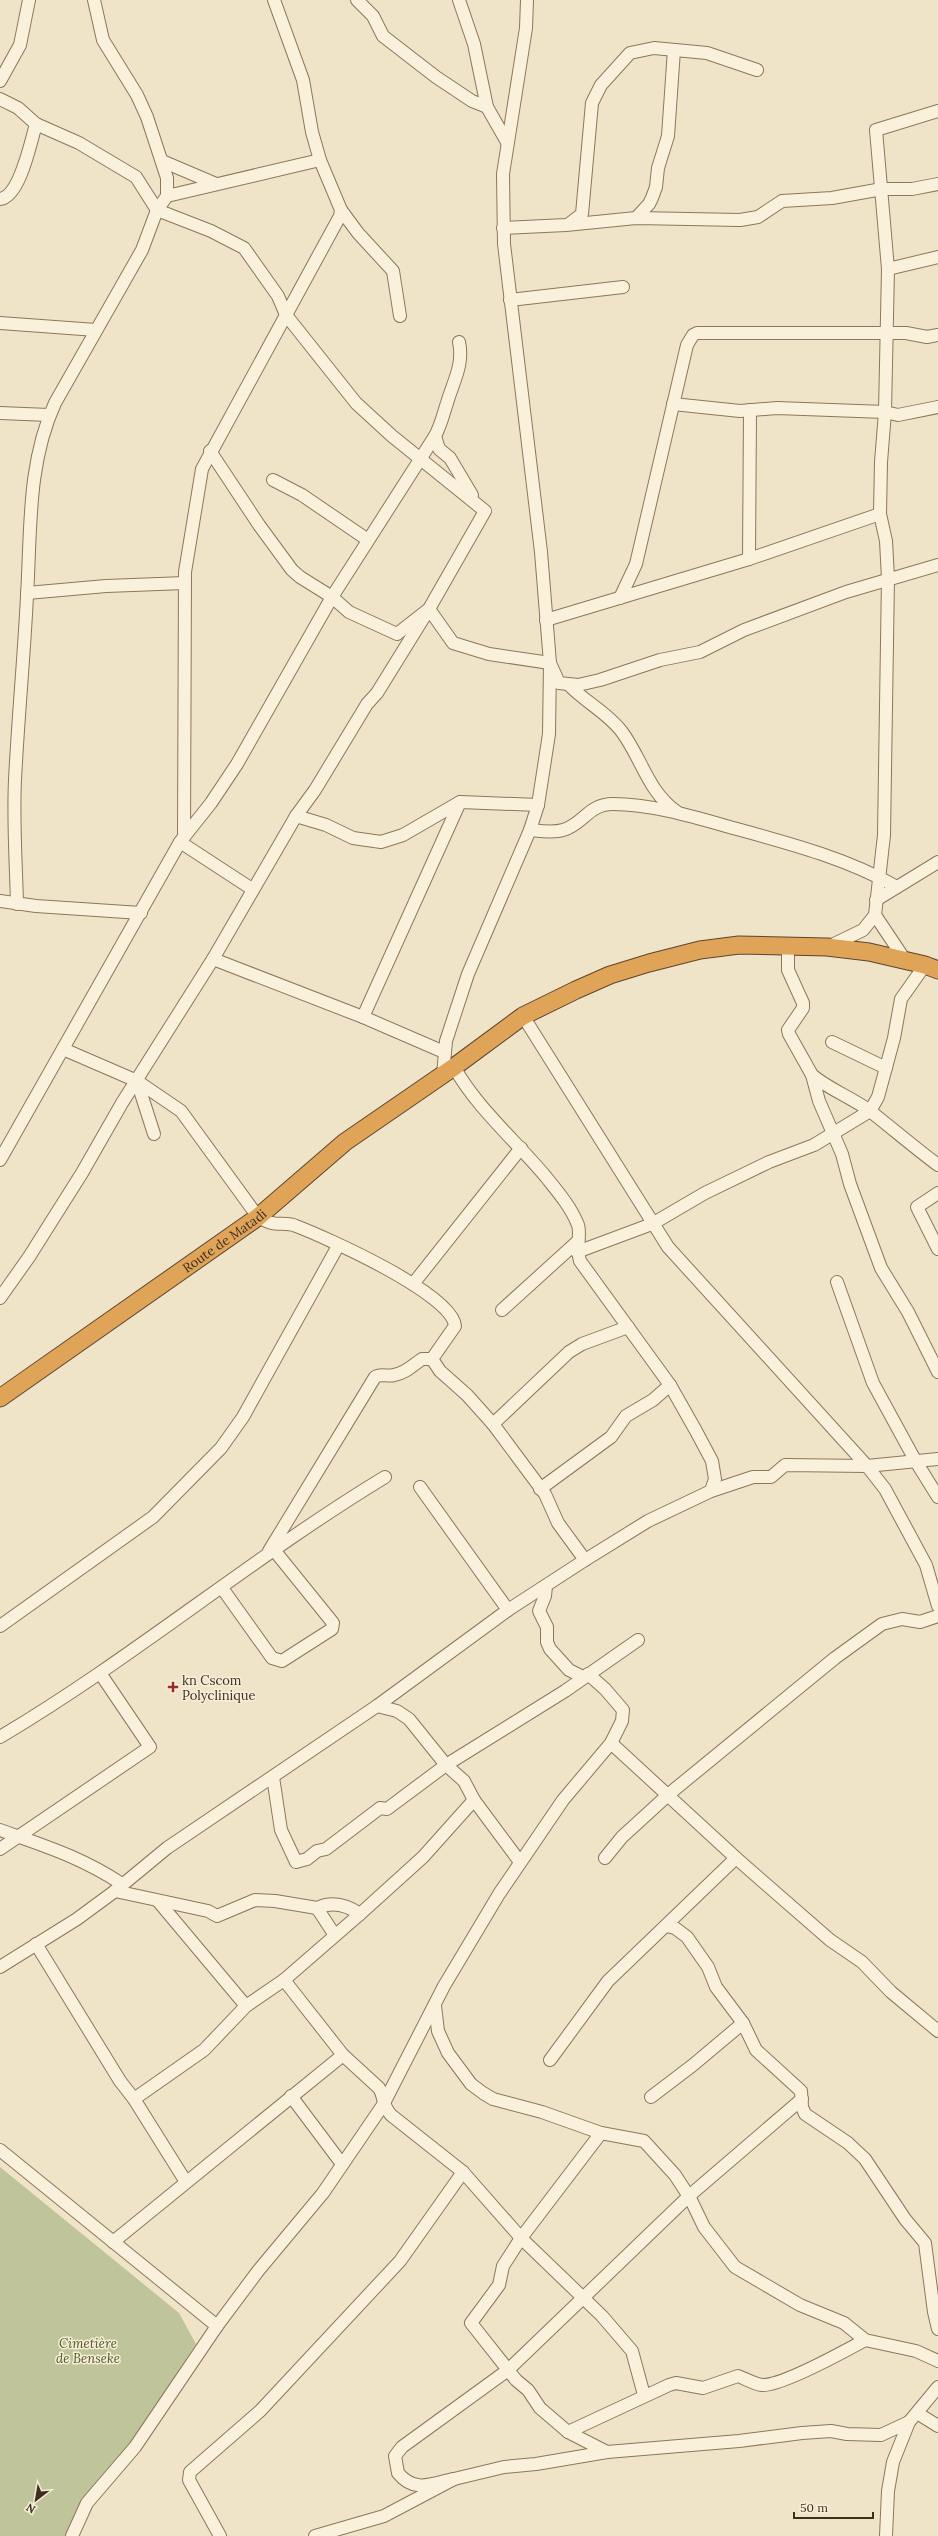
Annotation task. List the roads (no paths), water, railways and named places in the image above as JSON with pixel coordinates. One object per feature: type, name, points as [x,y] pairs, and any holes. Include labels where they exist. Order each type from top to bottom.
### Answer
[{"type":"highway","name":"Route de Matadi","points":[[0,1398],[258,1217],[345,1142],[448,1071],[523,1016],[610,975],[649,963],[708,949],[739,945],[788,944],[827,947],[905,960],[932,967]]},
{"type":"street","points":[[0,81],[20,45],[29,0]]},
{"type":"street","points":[[17,904],[15,781],[28,593],[30,517],[35,473],[44,428],[96,330],[142,250],[157,210],[167,196],[167,178],[162,161],[137,95],[103,40],[94,0]]},
{"type":"street","points":[[274,0],[303,80],[312,132],[320,160],[341,210],[358,233],[394,271],[400,316]]},
{"type":"street","points":[[357,0],[373,16],[383,36],[436,77],[472,101],[487,107]]},
{"type":"street","points":[[459,0],[474,44],[487,107],[507,142]]},
{"type":"street","points":[[527,0],[526,28],[503,174],[503,228],[510,300],[541,552],[550,663],[549,734],[538,805],[530,830],[468,974],[444,1052],[448,1071],[521,1148],[569,1207],[579,1227],[577,1247],[580,1261],[670,1385],[712,1461],[715,1479],[712,1491]]},
{"type":"street","points":[[566,225],[582,214],[592,103],[601,85],[630,53],[654,48],[707,53],[757,70]]},
{"type":"street","points":[[636,218],[650,204],[656,187],[658,168],[666,142],[671,116],[674,50]]},
{"type":"street","points":[[0,99],[18,108],[36,124],[79,143],[136,177],[157,210],[211,231],[244,248],[278,296],[286,315],[356,403],[419,458],[485,510],[429,609],[377,693],[367,704],[315,790],[296,816],[252,889],[213,959],[29,1257],[0,1298]]},
{"type":"street","points":[[827,947],[863,930],[875,915],[884,835],[888,578],[886,541],[880,514],[881,462],[885,412],[888,268],[876,130],[938,111]]},
{"type":"street","points":[[0,199],[9,195],[22,172],[36,124]]},
{"type":"street","points":[[167,196],[320,160]]},
{"type":"street","points":[[162,161],[216,184]]},
{"type":"street","points":[[503,228],[566,225],[636,218],[740,220],[758,217],[782,201],[832,198],[882,189],[912,190],[938,184]]},
{"type":"street","points":[[182,839],[185,583],[188,552],[202,469],[210,451],[340,216],[341,210]]},
{"type":"street","points":[[888,268],[938,257]]},
{"type":"street","points":[[510,300],[623,286]]},
{"type":"street","points":[[0,323],[96,330]]},
{"type":"street","points":[[620,598],[636,564],[687,345],[693,335],[697,333],[906,333],[927,337],[938,335]]},
{"type":"street","points":[[0,1160],[182,839],[212,803],[237,764],[332,597],[419,458],[435,436],[442,422],[460,367],[461,354],[459,342]]},
{"type":"street","points":[[673,404],[750,410],[777,408],[885,412],[898,415],[938,407]]},
{"type":"street","points":[[749,559],[750,410]]},
{"type":"street","points":[[0,414],[50,415]]},
{"type":"street","points":[[435,436],[439,448],[450,458],[477,503]]},
{"type":"street","points":[[210,451],[259,525],[292,570],[300,577],[332,597],[349,612],[397,634],[429,609]]},
{"type":"street","points":[[202,469],[224,470]]},
{"type":"street","points":[[273,480],[302,495],[368,540]]},
{"type":"street","points":[[546,620],[749,559],[880,514]]},
{"type":"street","points":[[550,663],[559,683],[569,685],[600,680],[660,660],[700,652],[744,630],[888,578],[938,565]]},
{"type":"street","points":[[28,593],[106,586],[185,583]]},
{"type":"street","points":[[429,609],[453,643],[489,654],[550,663]]},
{"type":"street","points":[[569,685],[622,732],[653,790],[661,800],[678,813]]},
{"type":"street","points":[[296,816],[326,825],[353,838],[380,842],[403,835],[460,802],[538,805]]},
{"type":"street","points":[[363,1017],[460,802]]},
{"type":"street","points":[[530,830],[564,830],[577,823],[588,811],[600,805],[613,804],[678,813],[835,858],[879,877],[897,887]]},
{"type":"street","points":[[182,839],[252,889]]},
{"type":"street","points":[[876,900],[938,862]]},
{"type":"street","points":[[0,901],[17,904],[141,913]]},
{"type":"street","points":[[875,915],[905,960]]},
{"type":"street","points":[[788,944],[788,970],[803,1003],[803,1008],[788,1030],[812,1075],[832,1135],[842,1154],[850,1184],[881,1268],[908,1312],[938,1372]]},
{"type":"street","points":[[213,959],[363,1017],[444,1052]]},
{"type":"street","points":[[502,1310],[577,1247],[652,1224],[740,1176],[769,1162],[814,1145],[870,1111],[878,1097],[894,1038],[901,999],[932,967]]},
{"type":"street","points":[[523,1016],[652,1224],[668,1247],[867,1466],[885,1489],[926,1565],[938,1606]]},
{"type":"street","points":[[832,1042],[886,1068]]},
{"type":"street","points":[[63,1049],[137,1081],[181,1111],[190,1120],[258,1217],[273,1224],[296,1226],[371,1260],[413,1284],[450,1312],[454,1321],[453,1329],[432,1359]]},
{"type":"street","points":[[812,1075],[824,1085],[846,1095],[870,1111],[938,1165]]},
{"type":"street","points":[[137,1081],[154,1134]]},
{"type":"street","points":[[413,1284],[521,1148]]},
{"type":"street","points":[[938,1193],[916,1207],[938,1248]]},
{"type":"street","points":[[0,1626],[153,1518],[221,1448],[243,1417],[338,1246]]},
{"type":"street","points":[[837,1282],[874,1383],[915,1460],[938,1497]]},
{"type":"street","points":[[493,1424],[569,1352],[589,1341],[628,1327]]},
{"type":"street","points":[[271,1552],[375,1377],[379,1375],[395,1375],[406,1371],[422,1358],[432,1359]]},
{"type":"street","points":[[432,1359],[440,1371],[467,1394],[493,1424],[549,1500],[567,1537],[585,1560]]},
{"type":"street","points":[[540,1489],[611,1437],[626,1416],[653,1400],[670,1385]]},
{"type":"street","points":[[0,1967],[77,1919],[167,1848],[273,1777],[290,1763],[377,1706],[508,1610],[648,1521],[712,1491],[753,1477],[771,1477],[785,1465],[867,1466],[915,1460],[938,1459]]},
{"type":"street","points":[[0,1737],[100,1673],[271,1552],[385,1476]]},
{"type":"street","points":[[420,1487],[508,1610]]},
{"type":"street","points":[[222,1588],[272,1658],[277,1660],[282,1661],[332,1629],[333,1623],[271,1552]]},
{"type":"street","points":[[72,2536],[87,2503],[135,2446],[217,2326],[258,2271],[323,2193],[383,2105],[435,2005],[520,1862],[563,1800],[611,1743],[622,1721],[623,1710],[605,1689],[586,1676],[566,1667],[548,1645],[547,1627],[539,1611],[545,1596],[546,1586]]},
{"type":"street","points":[[605,1858],[622,1837],[669,1794],[835,1658],[882,1624],[902,1619],[920,1622],[938,1616]]},
{"type":"street","points":[[273,1777],[281,1830],[288,1849],[298,1864],[317,1851],[326,1849],[380,1808],[387,1809],[446,1765],[534,1708],[565,1692],[638,1640]]},
{"type":"street","points":[[0,1849],[150,1747],[100,1673]]},
{"type":"street","points":[[377,1706],[387,1707],[402,1714],[446,1765],[464,1781],[474,1800],[520,1862]]},
{"type":"street","points":[[611,1743],[669,1794],[736,1858],[830,1940],[862,1962],[891,1992],[938,2031]]},
{"type":"street","points":[[134,2099],[204,2050],[246,2006],[284,1980],[334,1934],[360,1914],[423,1858],[474,1800]]},
{"type":"street","points":[[0,1830],[36,1841],[67,1853],[100,1870],[118,1888],[158,1901],[208,1911],[217,1916],[255,1900],[276,1901],[317,1908],[324,1904],[342,1905],[360,1914]]},
{"type":"street","points":[[550,2060],[608,1981],[736,1858]]},
{"type":"street","points":[[158,1901],[246,2006]]},
{"type":"street","points":[[317,1908],[334,1934]]},
{"type":"street","points":[[666,1926],[675,1928],[687,1937],[708,1967],[722,1996],[743,2024],[756,2050],[801,2091],[802,2107],[805,2114],[848,2143],[865,2159],[906,2219],[925,2243],[934,2312],[938,2329]]},
{"type":"street","points":[[36,1944],[120,2081],[134,2099],[186,2182]]},
{"type":"street","points":[[284,1980],[343,2055],[382,2093],[383,2105],[391,2115],[463,2172],[522,2238],[584,2296],[632,2351],[644,2396]]},
{"type":"street","points":[[435,2005],[438,2031],[448,2053],[467,2078],[483,2093],[493,2099],[542,2112],[601,2133],[644,2141],[675,2175],[689,2196],[704,2227],[735,2267],[800,2304],[844,2323],[865,2340],[916,2351],[938,2361]]},
{"type":"street","points":[[651,2097],[694,2065],[743,2024]]},
{"type":"street","points":[[113,2242],[343,2055]]},
{"type":"street","points":[[291,2096],[342,2164]]},
{"type":"street","points":[[802,2099],[689,2196],[508,2370],[402,2447],[395,2456],[398,2473],[414,2485],[428,2487],[504,2467],[536,2464],[607,2452],[831,2431],[847,2434],[880,2435],[909,2422],[918,2413],[937,2385]]},
{"type":"street","points":[[601,2133],[522,2238],[503,2266],[499,2285],[471,2323],[516,2380],[528,2390],[540,2408],[568,2432],[607,2452]]},
{"type":"street","points":[[0,2150],[217,2326]]},
{"type":"street","points":[[220,2536],[189,2480],[190,2472],[260,2411],[400,2261],[463,2172]]},
{"type":"street","points":[[568,2432],[644,2396],[676,2383],[703,2388],[738,2376],[757,2384],[773,2383],[830,2359],[865,2340]]},
{"type":"street","points":[[918,2413],[938,2426]]},
{"type":"street","points":[[886,2536],[890,2469],[909,2422]]},
{"type":"street","points":[[315,2536],[384,2516],[454,2479]]},
{"type":"place","name":"kn Cscom Polyclinique","points":[[173,1687]]},
{"type":"park label","name":"Cimetière de Benseke","points":[[88,2350]]}]
